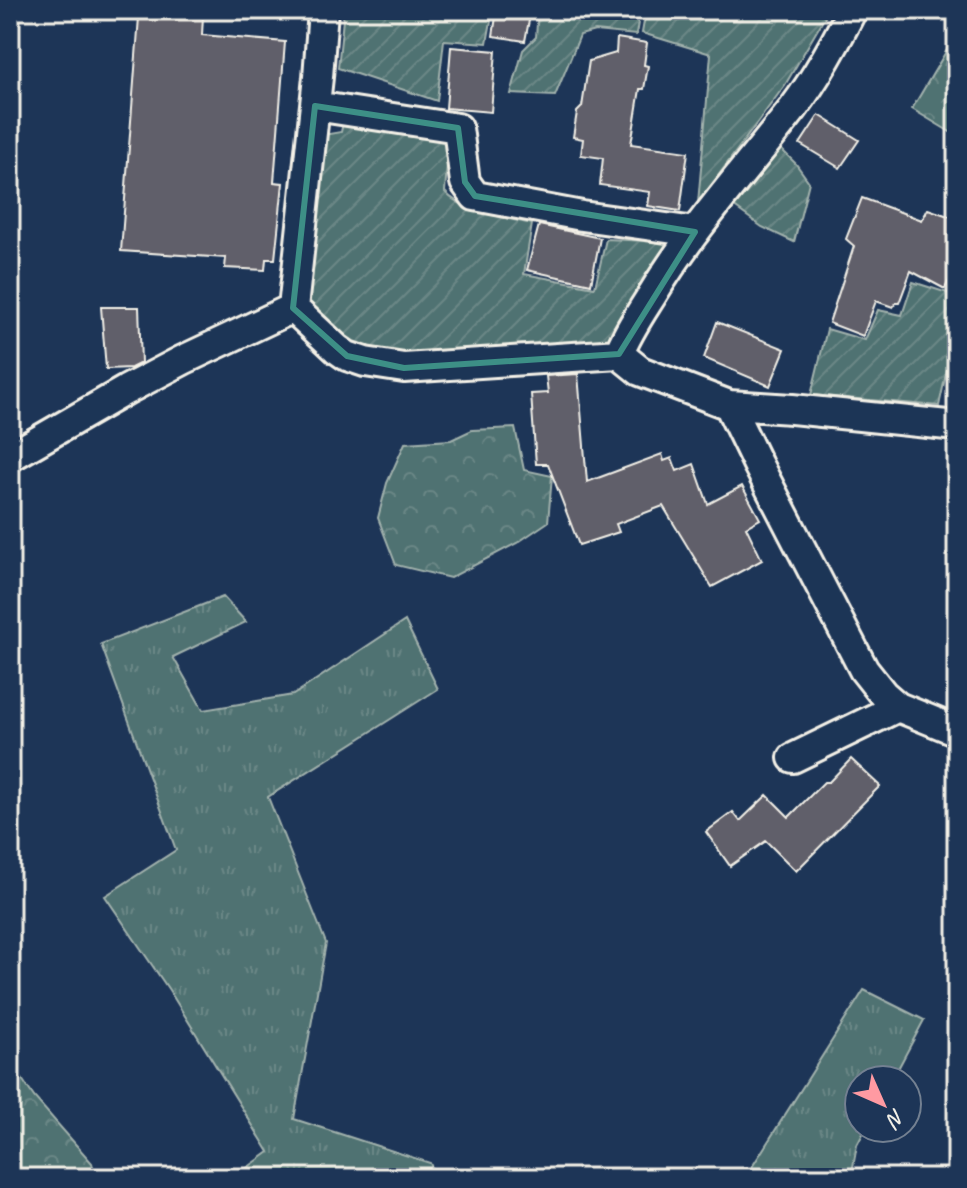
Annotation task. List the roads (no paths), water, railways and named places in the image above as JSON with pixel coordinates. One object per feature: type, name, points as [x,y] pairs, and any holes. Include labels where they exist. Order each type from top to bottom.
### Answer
[{"type":"street","points":[[293,308],[323,10]]},
{"type":"street","points":[[619,354],[624,340],[667,270],[786,118],[830,53],[852,10]]},
{"type":"street","points":[[315,106],[458,128],[465,182],[475,196],[582,216],[695,232]]},
{"type":"street","points":[[293,308],[347,356],[365,362],[404,368],[619,354],[640,371],[729,405],[957,426]]},
{"type":"street","points":[[10,457],[126,390],[293,308]]},
{"type":"street","points":[[729,405],[864,670],[898,707],[957,731]]},
{"type":"street","points":[[793,758],[898,707]]}]
